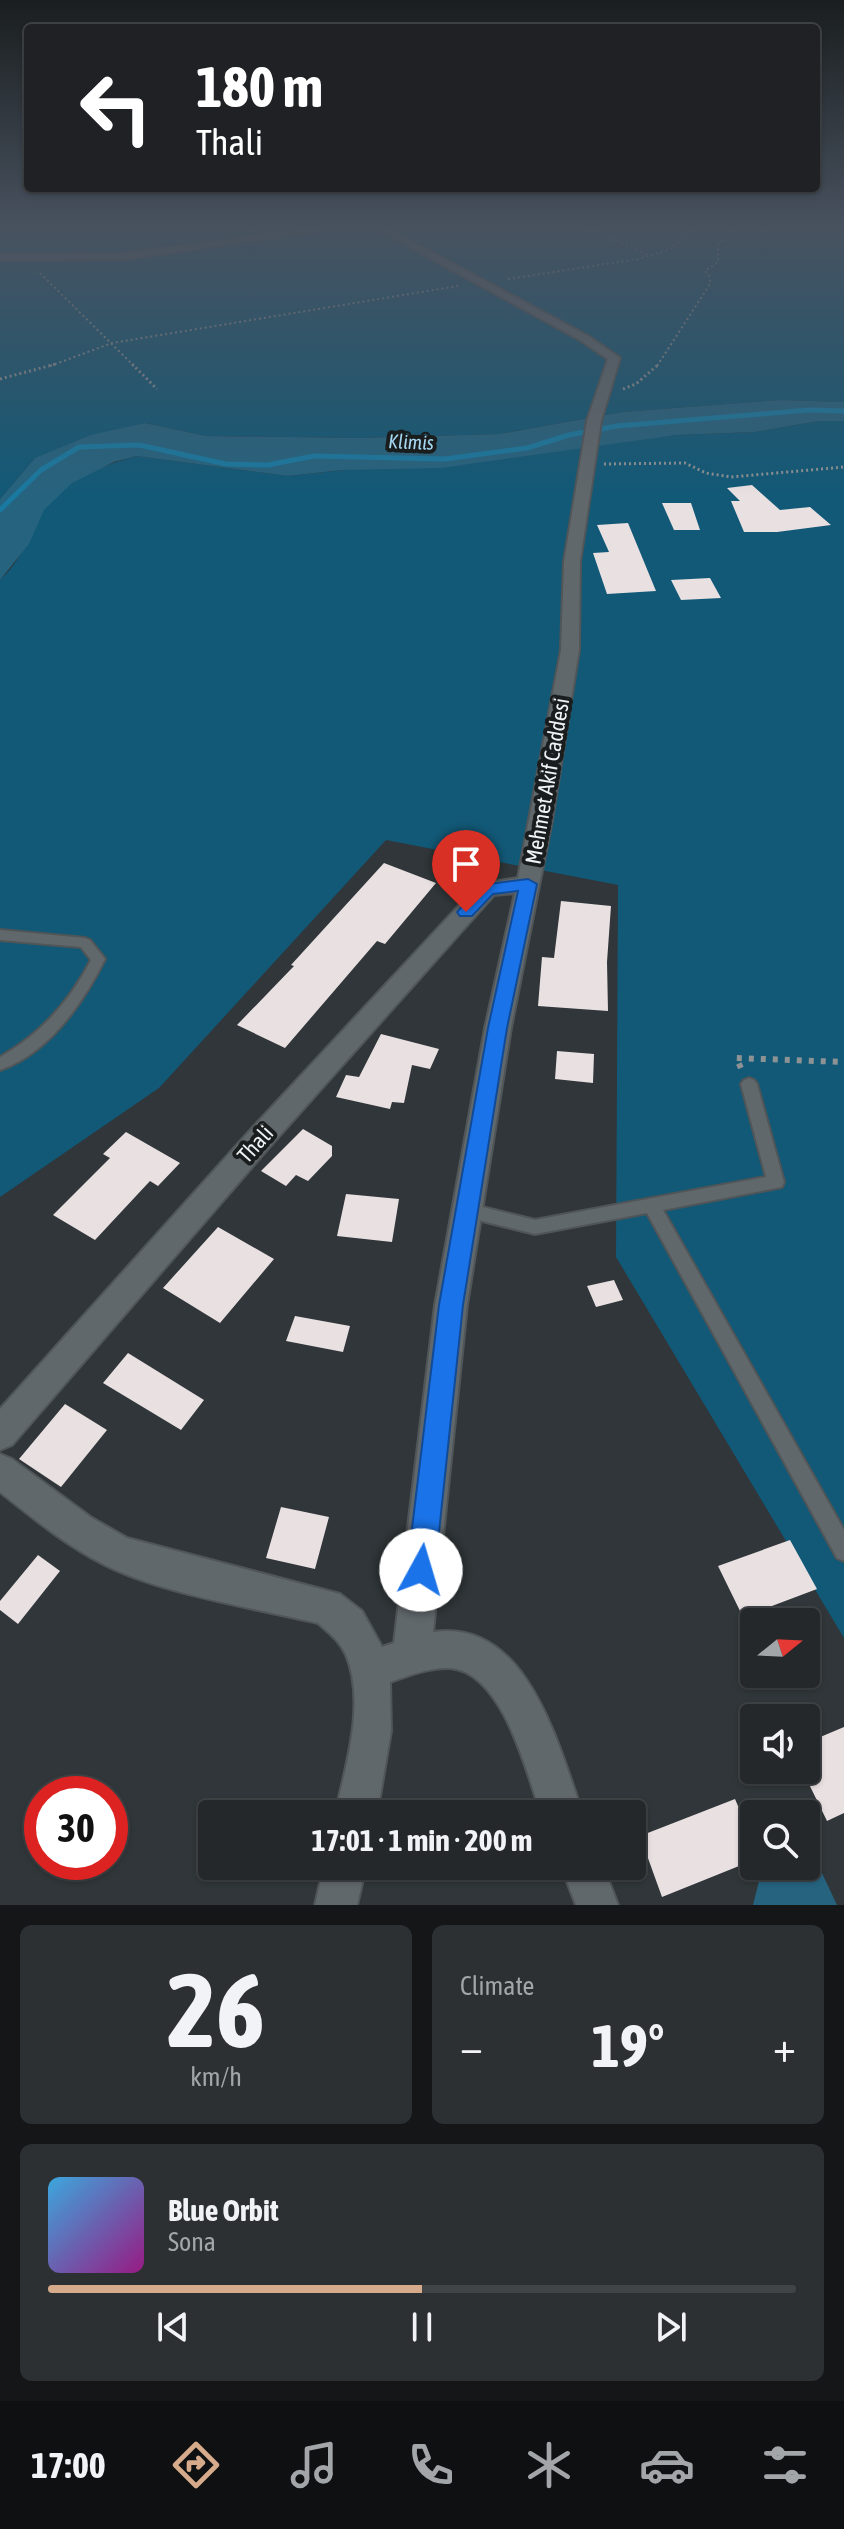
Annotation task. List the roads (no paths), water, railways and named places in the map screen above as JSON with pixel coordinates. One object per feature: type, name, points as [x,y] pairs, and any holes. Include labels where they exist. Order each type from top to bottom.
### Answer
[{"type":"street","name":"Mehmet Akif Caddesi","points":[[411,1658],[451,1305],[498,1028],[528,884],[570,650],[572,562],[591,442],[605,388],[613,371],[614,358],[544,318]]},
{"type":"street","name":"Thali","points":[[5,1420],[487,889],[528,884]]},
{"type":"street","points":[[0,1471],[79,1531],[119,1553],[158,1566],[327,1607],[346,1619],[368,1670],[373,1696],[369,1756],[359,1800]]},
{"type":"street","points":[[368,1670],[451,1649],[478,1656],[500,1674],[520,1704],[557,1800]]},
{"type":"street","points":[[336,1905],[342,1880]]},
{"type":"street","points":[[587,1880],[597,1905]]},
{"type":"lane","points":[[0,935],[85,943],[98,959],[84,991],[62,1019],[14,1058],[0,1064]]},
{"type":"lane","points":[[466,1210],[535,1227],[776,1182],[749,1084]]},
{"type":"lane","points":[[652,1206],[844,1551]]},
{"type":"waterway","name":"Klimis","points":[[0,510],[41,470],[79,447],[139,445],[226,464],[268,465],[314,456],[445,459],[527,448],[569,435],[617,426],[809,410],[844,411]]}]
